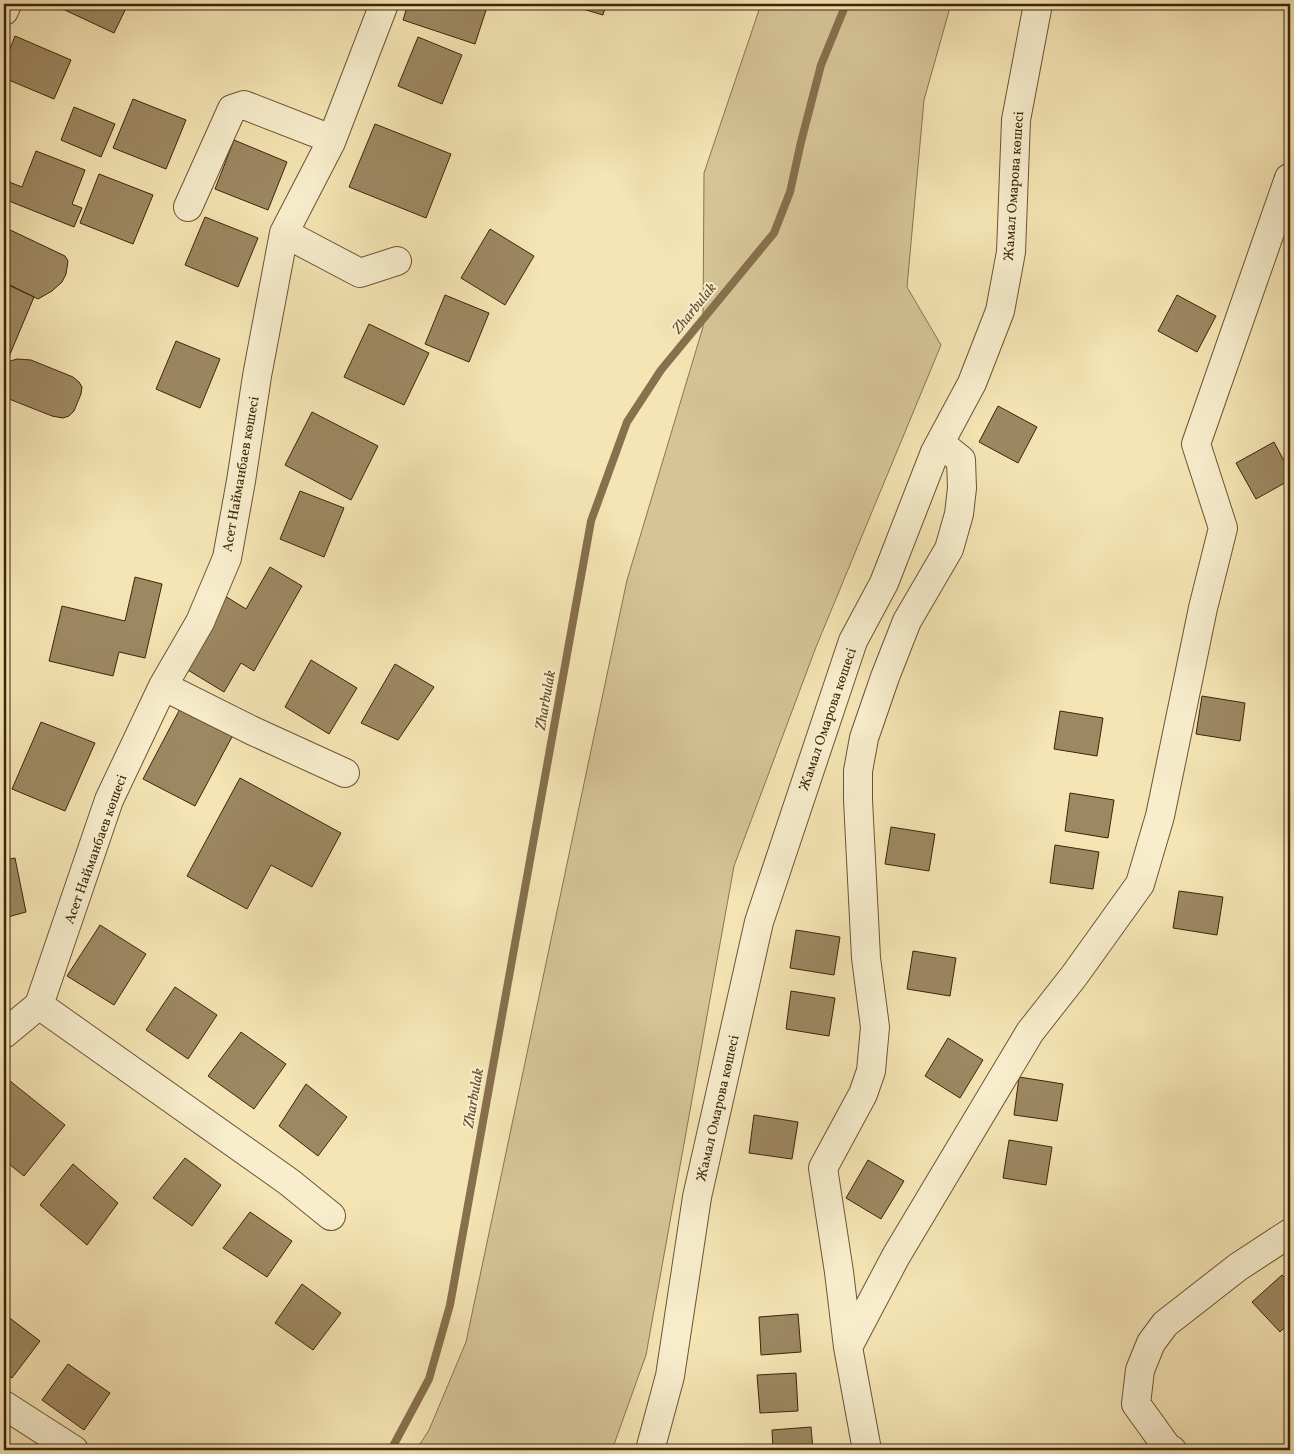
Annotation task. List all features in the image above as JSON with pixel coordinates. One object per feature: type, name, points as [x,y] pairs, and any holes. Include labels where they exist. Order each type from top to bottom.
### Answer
[{"type":"street","points":[[4,11],[7,4]]},
{"type":"street","name":"Асет Найманбаев көшесі","points":[[39,1005],[110,800],[163,686],[200,622],[226,558],[284,232],[331,142],[384,4]]},
{"type":"street","name":"Жамал Омарова көшесі","points":[[650,1450],[670,1376],[697,1197],[759,922],[853,641],[884,583],[935,452],[972,383],[1000,311],[1011,252],[1016,120],[1038,4]]},
{"type":"street","points":[[188,207],[232,109],[244,105],[321,135],[331,142]]},
{"type":"street","points":[[848,1347],[896,1256],[1030,1032],[1074,976],[1140,884],[1160,816],[1203,608],[1223,528],[1196,444],[1289,178]]},
{"type":"street","points":[[284,232],[360,272],[397,261]]},
{"type":"street","points":[[867,1450],[848,1347],[823,1168],[863,1094],[871,1071],[875,1027],[866,958],[858,771],[864,738],[885,677],[908,621],[949,549],[959,514],[962,488],[961,460],[940,443]]},
{"type":"street","points":[[163,686],[253,731],[345,773]]},
{"type":"street","points":[[4,1034],[39,1005],[289,1182],[331,1216]]},
{"type":"street","points":[[1172,1450],[1167,1447],[1136,1404],[1140,1370],[1151,1343],[1165,1324],[1172,1318],[1238,1267],[1290,1233]]},
{"type":"street","points":[[4,1405],[74,1450]]},
{"type":"shaded area","points":[[761,4],[951,4],[924,100],[907,287],[941,345],[816,647],[734,866],[646,1355],[612,1450],[416,1450],[429,1430],[466,1342],[627,580],[703,327],[704,173]]},
{"type":"building","points":[[52,4],[128,4],[114,33]]},
{"type":"building","points":[[408,4],[488,4],[475,44],[403,20]]},
{"type":"building","points":[[566,4],[606,4],[603,15]]},
{"type":"building","points":[[15,36],[71,60],[54,99],[4,78],[4,64]]},
{"type":"building","points":[[418,37],[462,55],[442,104],[398,86]]},
{"type":"building","points":[[133,99],[186,120],[166,169],[113,148]]},
{"type":"building","points":[[74,107],[115,124],[101,157],[61,140]]},
{"type":"building","points":[[375,124],[451,154],[426,218],[349,187]]},
{"type":"building","points":[[234,140],[287,162],[268,210],[215,189]]},
{"type":"building","points":[[36,151],[85,170],[72,204],[82,208],[74,227],[4,199],[4,180],[22,187]]},
{"type":"building","points":[[99,174],[153,195],[133,244],[80,223]]},
{"type":"building","points":[[205,217],[258,238],[238,287],[185,265]]},
{"type":"building","points":[[4,227],[65,256],[68,261],[66,274],[62,282],[52,291],[38,299],[4,282]]},
{"type":"building","points":[[490,229],[534,256],[505,305],[461,278]]},
{"type":"building","points":[[4,283],[34,297],[8,359],[4,357]]},
{"type":"building","points":[[445,295],[489,313],[469,362],[425,344]]},
{"type":"building","points":[[1177,295],[1216,316],[1197,352],[1158,331]]},
{"type":"building","points":[[369,324],[429,353],[404,405],[344,377]]},
{"type":"building","points":[[176,341],[220,359],[200,408],[156,389]]},
{"type":"building","points":[[17,359],[31,360],[73,377],[79,382],[82,387],[81,394],[74,411],[69,416],[63,418],[52,416],[4,397],[4,365]]},
{"type":"building","points":[[998,406],[1037,427],[1018,463],[979,442]]},
{"type":"building","points":[[312,412],[378,446],[351,500],[285,465]]},
{"type":"building","points":[[1274,442],[1290,472],[1290,480],[1256,499],[1236,463]]},
{"type":"building","points":[[300,491],[344,508],[324,557],[280,539]]},
{"type":"building","points":[[270,567],[302,586],[254,671],[241,663],[224,692],[183,667],[225,596],[246,609]]},
{"type":"building","points":[[135,577],[162,584],[145,658],[119,652],[113,676],[49,661],[62,606],[125,621]]},
{"type":"building","points":[[311,660],[357,688],[329,734],[285,707]]},
{"type":"building","points":[[395,664],[434,687],[398,740],[361,723]]},
{"type":"building","points":[[1202,696],[1245,703],[1240,741],[1196,734]]},
{"type":"building","points":[[181,707],[233,735],[195,806],[143,779]]},
{"type":"building","points":[[1060,711],[1103,718],[1097,756],[1054,749]]},
{"type":"building","points":[[41,722],[95,743],[65,811],[12,789]]},
{"type":"building","points":[[240,778],[341,833],[312,887],[271,865],[247,909],[187,876]]},
{"type":"building","points":[[1070,793],[1114,800],[1108,838],[1065,831]]},
{"type":"building","points":[[891,827],[935,834],[929,871],[885,864]]},
{"type":"building","points":[[1055,845],[1099,852],[1093,889],[1050,883]]},
{"type":"building","points":[[15,858],[26,912],[4,918],[4,860]]},
{"type":"building","points":[[1179,891],[1223,897],[1217,935],[1173,928]]},
{"type":"building","points":[[100,925],[146,954],[114,1005],[67,976]]},
{"type":"building","points":[[796,930],[840,937],[834,975],[790,968]]},
{"type":"building","points":[[913,951],[956,958],[950,996],[907,989]]},
{"type":"building","points":[[175,987],[217,1015],[188,1059],[146,1030]]},
{"type":"building","points":[[791,991],[835,998],[829,1036],[786,1029]]},
{"type":"building","points":[[241,1032],[286,1064],[254,1109],[208,1076]]},
{"type":"building","points":[[948,1038],[983,1060],[960,1098],[925,1076]]},
{"type":"building","points":[[1019,1077],[1063,1084],[1057,1121],[1014,1115]]},
{"type":"building","points":[[10,1081],[65,1125],[24,1176],[4,1160],[4,1089]]},
{"type":"building","points":[[306,1084],[347,1117],[318,1156],[279,1126]]},
{"type":"building","points":[[754,1115],[798,1122],[792,1159],[749,1153]]},
{"type":"building","points":[[1009,1140],[1052,1147],[1046,1185],[1003,1178]]},
{"type":"building","points":[[185,1158],[221,1185],[192,1226],[153,1198]]},
{"type":"building","points":[[868,1160],[904,1181],[881,1219],[846,1198]]},
{"type":"building","points":[[73,1164],[118,1203],[87,1245],[40,1205]]},
{"type":"building","points":[[250,1212],[292,1241],[267,1277],[223,1248]]},
{"type":"building","points":[[1282,1275],[1290,1284],[1290,1322],[1280,1332],[1252,1302]]},
{"type":"building","points":[[302,1284],[341,1313],[313,1350],[275,1323]]},
{"type":"building","points":[[798,1314],[801,1352],[761,1355],[759,1317]]},
{"type":"building","points":[[7,1316],[40,1341],[12,1378],[4,1372],[4,1320]]},
{"type":"building","points":[[68,1364],[110,1393],[84,1430],[42,1400]]},
{"type":"building","points":[[796,1373],[798,1411],[760,1413],[757,1375]]},
{"type":"building","points":[[811,1427],[813,1450],[773,1450],[772,1430]]},
{"type":"waterway","name":"Zharbulak","points":[[391,1450],[429,1379],[450,1305],[591,521],[627,422],[661,370],[774,233],[790,192],[821,65],[846,4]]}]
